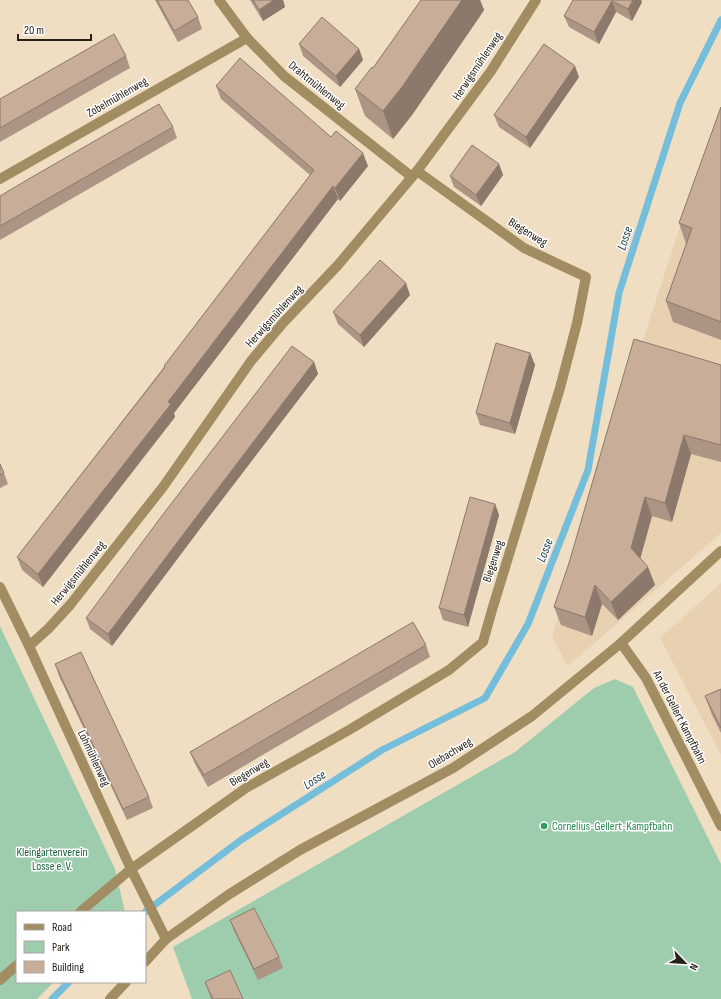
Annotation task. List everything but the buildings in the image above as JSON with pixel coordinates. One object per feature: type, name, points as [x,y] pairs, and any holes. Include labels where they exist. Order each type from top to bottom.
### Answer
[{"type":"street","name":"Drahtmühlenweg","points":[[219,0],[247,38],[284,76],[414,174]]},
{"type":"street","name":"Herwigsmühlenweg","points":[[29,646],[48,629],[70,605],[163,487],[255,356],[282,324],[338,265],[414,174],[491,71],[536,0]]},
{"type":"street","name":"Zobelmühlenweg","points":[[0,179],[247,38]]},
{"type":"street","name":"Biegenweg","points":[[131,868],[246,788],[349,730],[449,670],[483,642],[560,388],[577,323],[586,276],[524,248],[414,174]]},
{"type":"street","name":"Olebachweg","points":[[146,961],[166,939],[228,895],[300,850],[453,768],[532,716],[621,643],[721,551]]},
{"type":"street","name":"Lohmühlenweg","points":[[0,587],[29,646],[131,868],[166,939]]},
{"type":"street","name":"An der Gellert Kampfbahn","points":[[621,643],[646,678],[721,826]]},
{"type":"street","points":[[81,911],[131,868]]},
{"type":"street","points":[[0,980],[16,966]]},
{"type":"street","points":[[110,999],[125,983]]},
{"type":"shaded area","points":[[721,118],[721,533],[568,666],[552,637],[639,352],[699,169]]},
{"type":"shaded area","points":[[721,583],[721,755],[660,638]]},
{"type":"green space","name":"Kleingartenverein Losse e. V.","points":[[0,626],[115,869],[125,911],[16,911],[16,983],[53,983],[37,999],[0,999]]},
{"type":"green space","name":"Cornelius-Gellert-Kampfbahn","points":[[615,679],[633,687],[721,864],[721,999],[192,999],[173,947],[515,752],[594,688]]},
{"type":"waterway","name":"Losse","points":[[146,911],[241,840],[382,750],[485,698],[528,624],[588,470],[619,293],[680,103],[721,20]]},
{"type":"waterway","name":"Losse","points":[[52,999],[68,983]]},
{"type":"place","name":"Cornelius-Gellert-Kampfbahn","points":[[544,826]]}]
